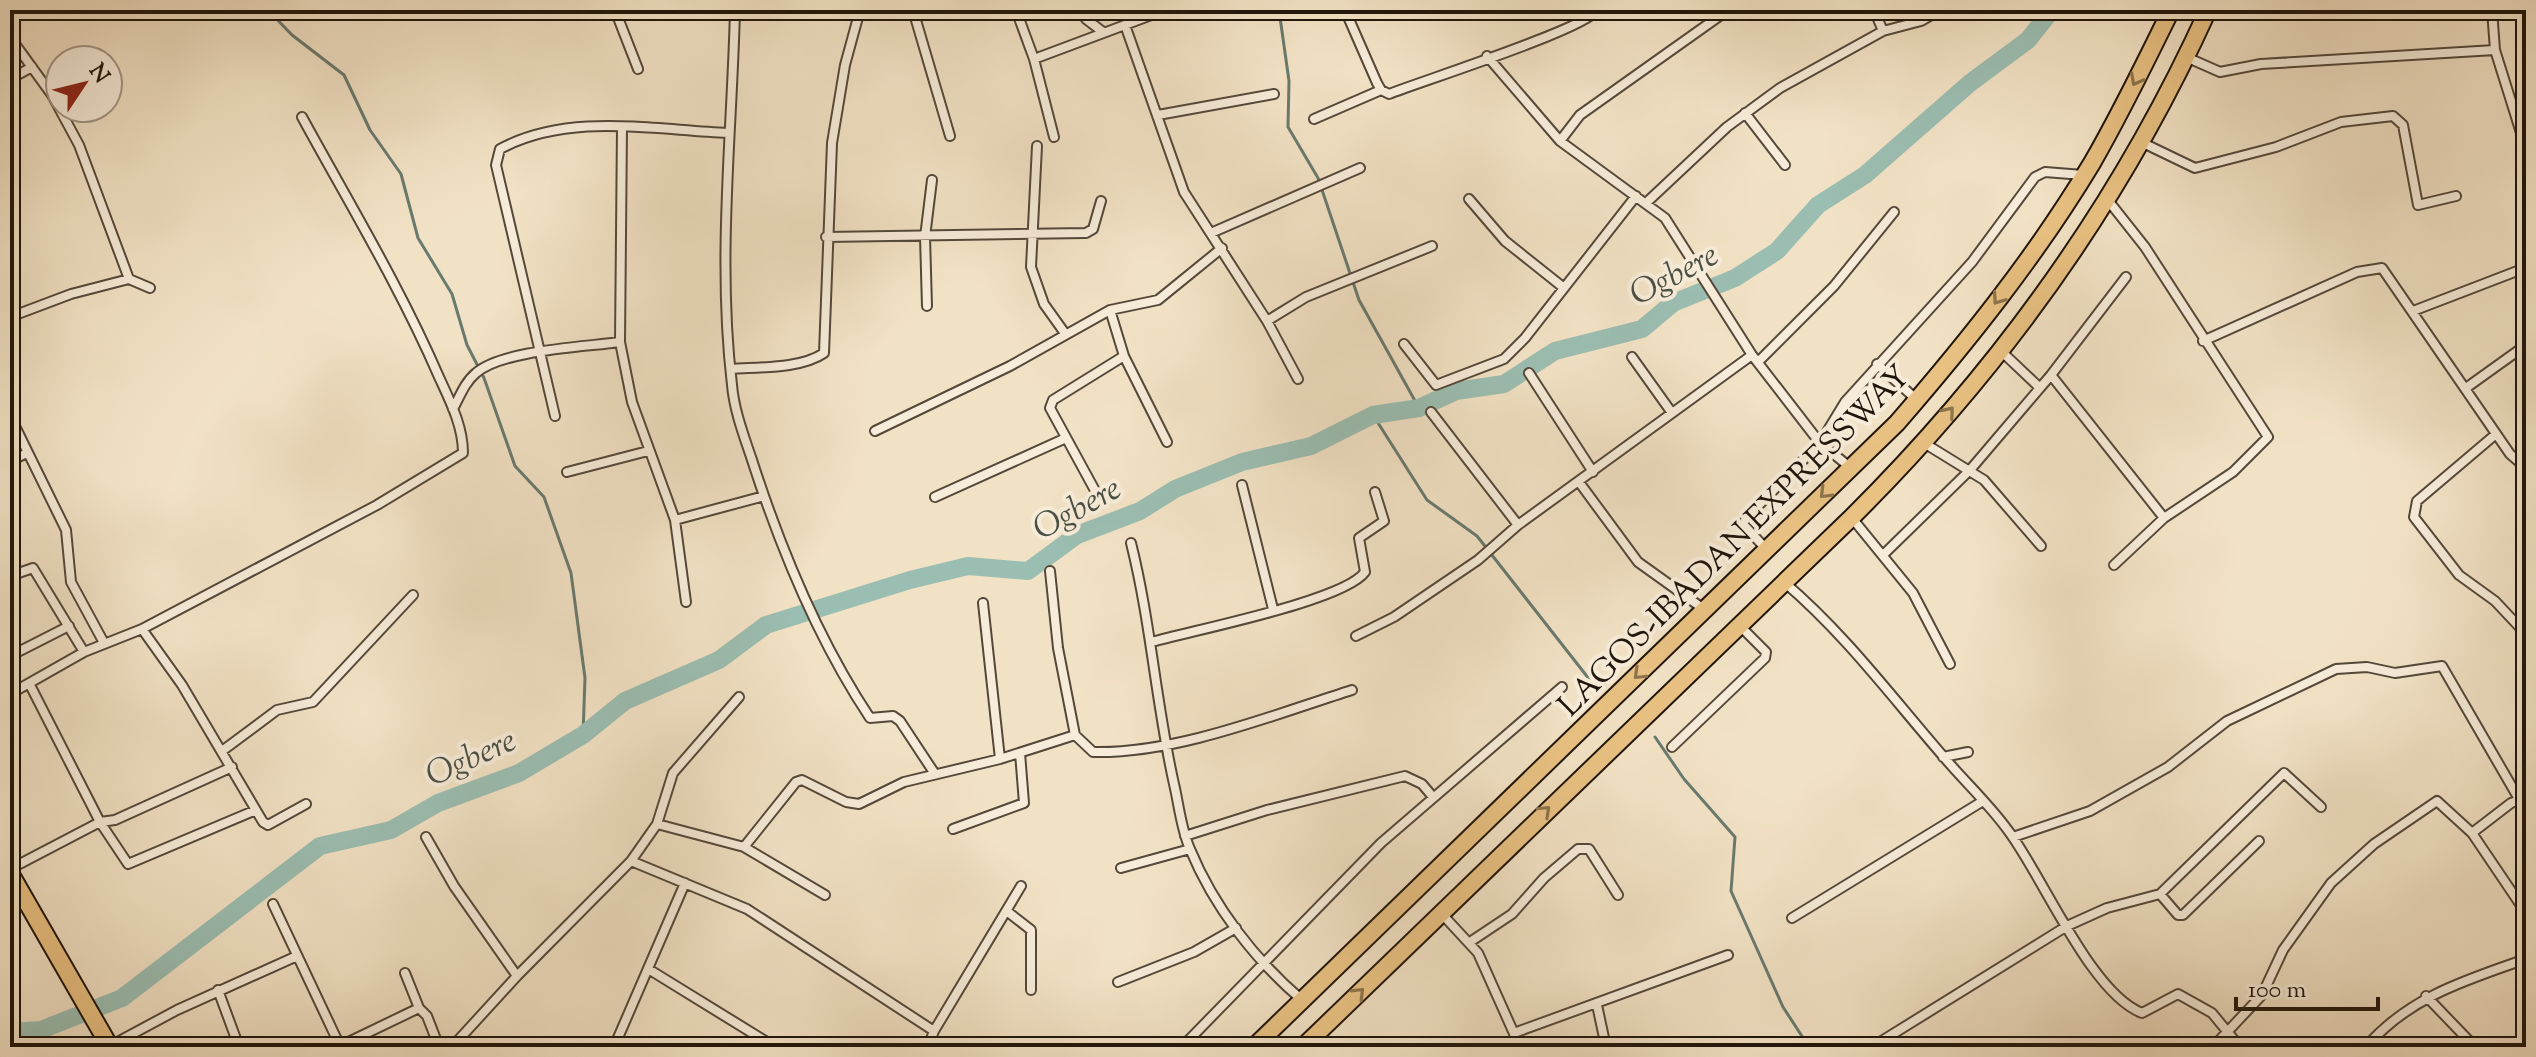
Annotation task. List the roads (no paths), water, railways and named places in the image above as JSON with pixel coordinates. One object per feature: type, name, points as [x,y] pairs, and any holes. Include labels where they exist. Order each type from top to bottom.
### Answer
[{"type":"highway","name":"LAGOS-IBADAN EXPRESSWAY","points":[[1254,1047],[1767,550],[1917,400],[2018,274],[2084,175],[2171,10]]},
{"type":"highway","name":"LAGOS-IBADAN EXPRESSWAY","points":[[1303,1047],[1851,518],[1924,443],[2001,351],[2107,199],[2141,142],[2208,10]]},
{"type":"highway","points":[[10,871],[76,999]]},
{"type":"highway","points":[[10,892],[89,1020],[110,1047]]},
{"type":"highway","points":[[89,1020],[99,1047]]},
{"type":"street","points":[[615,10],[638,69]]},
{"type":"street","points":[[735,10],[725,244],[735,402],[764,496],[812,613],[870,718],[893,716],[900,721],[935,774]]},
{"type":"street","points":[[731,369],[774,366],[817,358],[824,353],[826,237],[832,143],[845,65],[860,10]]},
{"type":"street","points":[[913,10],[950,136]]},
{"type":"street","points":[[1016,10],[1034,59],[1054,137]]},
{"type":"street","points":[[1085,10],[1086,19],[1103,32]]},
{"type":"street","points":[[1034,59],[1165,10]]},
{"type":"street","points":[[1345,10],[1381,90],[1389,94],[1586,20],[1597,10]]},
{"type":"street","points":[[1560,141],[1580,115],[1728,10]]},
{"type":"street","points":[[1874,10],[1883,31]]},
{"type":"street","points":[[1646,203],[1745,113],[1780,88],[1883,31],[1909,25],[1940,10]]},
{"type":"street","points":[[2492,10],[2495,50],[2526,149]]},
{"type":"street","points":[[1125,25],[1175,171],[1267,321],[1298,379]]},
{"type":"street","points":[[10,37],[52,95],[79,145],[129,279]]},
{"type":"street","points":[[2185,56],[2220,72],[2261,64],[2495,50]]},
{"type":"street","points":[[1487,56],[1560,141],[1665,218],[1755,359],[1820,443],[1851,468]]},
{"type":"street","points":[[10,79],[32,67]]},
{"type":"street","points":[[1314,119],[1381,90]]},
{"type":"street","points":[[1158,115],[1274,94]]},
{"type":"street","points":[[1745,113],[1785,165]]},
{"type":"street","points":[[2141,142],[2195,168],[2276,147],[2341,122],[2393,116],[2403,125],[2418,205],[2456,196]]},
{"type":"street","points":[[10,694],[84,652],[142,629],[453,462],[463,453],[463,440],[453,409],[400,294],[302,117]]},
{"type":"street","points":[[555,416],[496,157],[500,149],[566,127],[728,133]]},
{"type":"street","points":[[622,128],[620,342],[632,402],[675,520],[686,602]]},
{"type":"street","points":[[1037,146],[1031,267],[1037,287],[1064,332]]},
{"type":"street","points":[[1211,233],[1360,168]]},
{"type":"street","points":[[1767,550],[1743,524],[1820,443],[1845,402],[1877,364],[1972,262],[2039,173],[2084,175]]},
{"type":"street","points":[[927,306],[925,237],[932,180]]},
{"type":"street","points":[[1404,344],[1429,380],[1442,385],[1514,351],[1636,196]]},
{"type":"street","points":[[1469,199],[1505,241],[1564,288]]},
{"type":"street","points":[[2107,199],[2145,247],[2268,437],[2233,472],[2164,518],[2114,565]]},
{"type":"street","points":[[826,237],[1086,233],[1093,229],[1101,201]]},
{"type":"street","points":[[1356,636],[1394,617],[1478,560],[1518,525],[1672,413],[1755,359],[1834,286],[1894,212]]},
{"type":"street","points":[[1267,321],[1306,297],[1432,246]]},
{"type":"street","points":[[875,431],[1010,366],[1064,332],[1110,310],[1158,300],[1222,248]]},
{"type":"street","points":[[2203,341],[2374,267],[2382,268],[2496,434],[2526,468]]},
{"type":"street","points":[[2413,311],[2525,268]]},
{"type":"street","points":[[1883,555],[1970,470],[2051,375],[2126,277]]},
{"type":"street","points":[[10,317],[71,294],[129,279],[150,288]]},
{"type":"street","points":[[1110,310],[1124,356],[1167,442]]},
{"type":"street","points":[[453,409],[468,381],[480,369],[514,356],[620,342]]},
{"type":"street","points":[[2466,388],[2526,345]]},
{"type":"street","points":[[2001,351],[2039,387]]},
{"type":"street","points":[[1098,496],[1052,416],[1053,400],[1124,356]]},
{"type":"street","points":[[1632,357],[1672,413]]},
{"type":"street","points":[[1877,364],[1917,400]]},
{"type":"street","points":[[1529,373],[1593,472]]},
{"type":"street","points":[[2051,375],[2164,518]]},
{"type":"street","points":[[1431,412],[1518,525]]},
{"type":"street","points":[[10,416],[66,530],[71,582],[104,643]]},
{"type":"street","points":[[2496,434],[2417,501],[2414,517],[2459,575],[2495,601],[2526,634]]},
{"type":"street","points":[[935,497],[1066,438]]},
{"type":"street","points":[[1924,443],[1984,480],[2041,546]]},
{"type":"street","points":[[567,472],[648,451]]},
{"type":"street","points":[[10,461],[27,453]]},
{"type":"street","points":[[1579,482],[1638,562],[1705,610]]},
{"type":"street","points":[[1242,485],[1273,609]]},
{"type":"street","points":[[1152,642],[1310,600],[1360,579],[1365,568],[1359,538],[1384,521],[1375,492]]},
{"type":"street","points":[[675,520],[764,496]]},
{"type":"street","points":[[1851,518],[1913,593],[1950,664]]},
{"type":"street","points":[[1131,543],[1152,642],[1165,744],[1185,836],[1236,928],[1261,963],[1302,1000]]},
{"type":"street","points":[[10,576],[33,568],[84,652]]},
{"type":"street","points":[[1050,571],[1058,648],[1075,735],[1093,752],[1165,744],[1252,722],[1352,690]]},
{"type":"street","points":[[1784,582],[1826,617],[1857,651],[2013,837],[2081,954],[2128,1006],[2142,1013],[2178,994],[2212,1013],[2240,1047]]},
{"type":"street","points":[[222,751],[277,710],[313,702],[413,595]]},
{"type":"street","points":[[983,603],[1000,759]]},
{"type":"street","points":[[1672,747],[1765,658],[1760,645],[1739,625]]},
{"type":"street","points":[[10,656],[69,626]]},
{"type":"street","points":[[142,629],[268,825],[306,804]]},
{"type":"street","points":[[2013,837],[2090,811],[2168,767],[2227,721],[2278,695],[2349,666],[2395,673],[2442,666],[2523,798],[2472,833]]},
{"type":"street","points":[[29,683],[123,861],[133,864],[256,810]]},
{"type":"street","points":[[1182,1047],[1381,843],[1562,687]]},
{"type":"street","points":[[452,1047],[631,861],[657,824],[665,791],[678,764],[739,697]]},
{"type":"street","points":[[744,847],[796,782],[802,780],[853,804],[904,782],[1000,759],[1075,735]]},
{"type":"street","points":[[1943,757],[1968,752]]},
{"type":"street","points":[[953,829],[1024,803],[1020,753]]},
{"type":"street","points":[[10,871],[100,822],[115,820],[232,767]]},
{"type":"street","points":[[1872,1047],[1949,1003],[2067,926],[2107,908],[2160,894],[2284,773],[2321,807]]},
{"type":"street","points":[[1185,836],[1267,810],[1405,776],[1422,784],[1433,797]]},
{"type":"street","points":[[1792,918],[1983,801]]},
{"type":"street","points":[[2213,1047],[2262,995],[2283,950],[2331,883],[2374,844],[2437,801],[2472,833],[2526,913]]},
{"type":"street","points":[[657,824],[744,847],[825,895]]},
{"type":"street","points":[[426,837],[454,886],[517,976]]},
{"type":"street","points":[[2160,894],[2178,915],[2187,912],[2259,841]]},
{"type":"street","points":[[1121,868],[1190,849]]},
{"type":"street","points":[[1470,942],[1512,914],[1544,878],[1578,849],[1589,849],[1618,895]]},
{"type":"street","points":[[631,861],[747,909],[934,1031]]},
{"type":"street","points":[[614,1047],[650,970],[685,883]]},
{"type":"street","points":[[928,1047],[934,1031],[1021,886]]},
{"type":"street","points":[[273,904],[339,1046],[419,1008]]},
{"type":"street","points":[[1008,912],[1031,930],[1031,990]]},
{"type":"street","points":[[1441,913],[1470,942],[1520,1047]]},
{"type":"street","points":[[1118,982],[1194,952],[1236,928]]},
{"type":"street","points":[[1514,1033],[1728,955]]},
{"type":"street","points":[[110,1047],[218,990],[297,956]]},
{"type":"street","points":[[2372,1045],[2426,996],[2526,959]]},
{"type":"street","points":[[650,970],[775,1047]]},
{"type":"street","points":[[405,973],[439,1047]]},
{"type":"street","points":[[218,990],[239,1047]]},
{"type":"street","points":[[2426,996],[2475,1047]]},
{"type":"street","points":[[1597,1005],[1606,1047]]},
{"type":"waterway","points":[[268,10],[292,35],[344,75],[370,130],[401,174],[418,238],[452,294],[467,345],[484,378],[515,466],[544,497],[571,573],[585,678],[583,735]]},
{"type":"waterway","points":[[1279,10],[1289,81],[1288,127],[1318,178],[1359,300],[1419,408]]},
{"type":"waterway","name":"Ogbere","points":[[10,1032],[41,1030],[122,998],[320,846],[391,830],[438,803],[519,773],[583,735],[625,701],[719,660],[766,625],[910,580],[968,566],[1028,571],[1077,535],[1140,511],[1175,489],[1242,462],[1311,446],[1373,415],[1419,408],[1456,391],[1504,384],[1555,351],[1642,329],[1673,303],[1735,278],[1777,251],[1818,205],[1865,175],[1970,83],[2028,40],[2052,10]]},
{"type":"waterway","points":[[1373,415],[1427,500],[1477,536],[1593,684]]},
{"type":"waterway","points":[[1655,737],[1684,779],[1735,837],[1731,891],[1783,1007],[1809,1047]]}]
